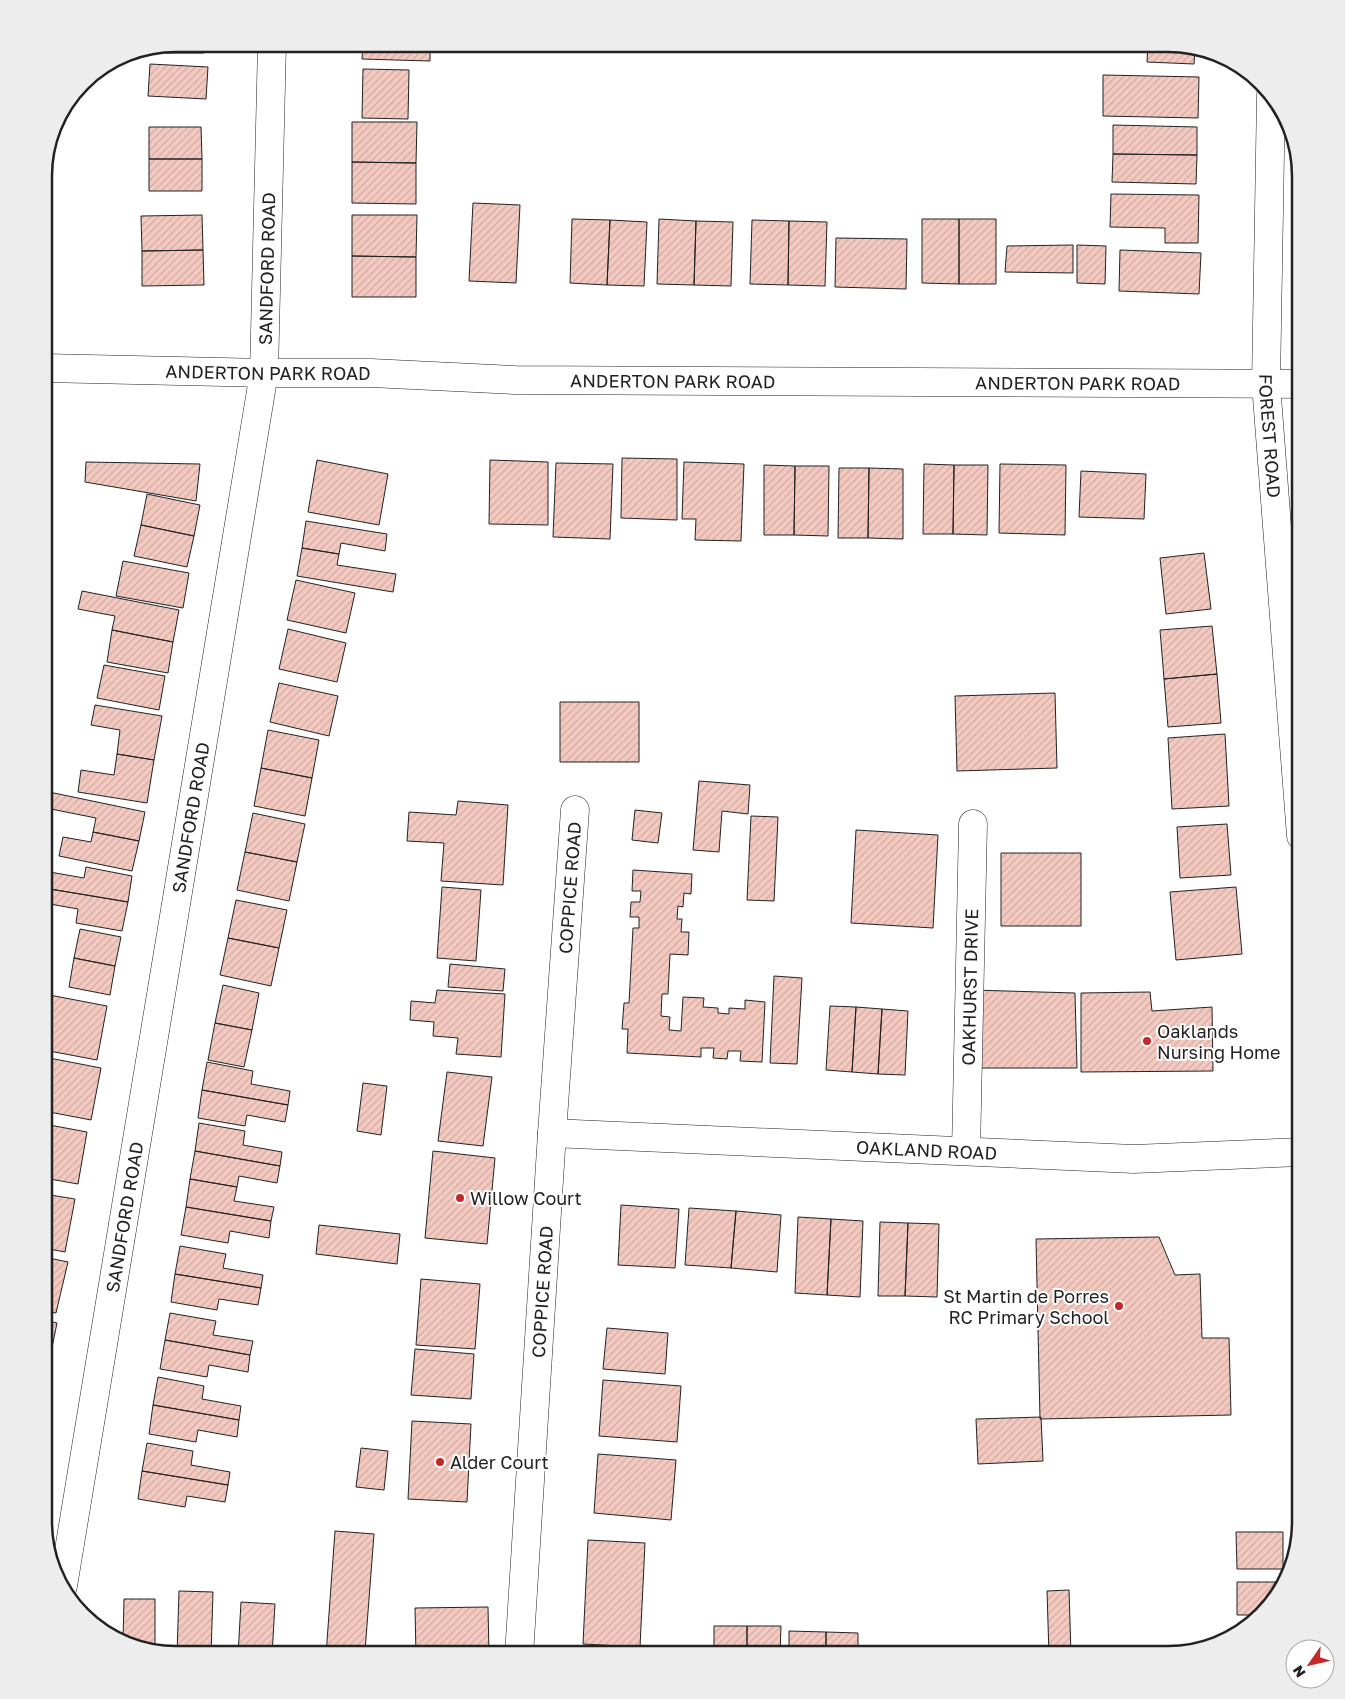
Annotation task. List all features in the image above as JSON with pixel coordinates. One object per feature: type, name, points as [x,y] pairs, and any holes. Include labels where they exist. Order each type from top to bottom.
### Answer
[{"type":"street","name":"SANDFORD ROAD","points":[[65,1576],[264,373],[272,53]]},
{"type":"street","name":"FOREST ROAD","points":[[1271,106],[1266,384],[1292,720]]},
{"type":"street","name":"ANDERTON PARK ROAD","points":[[53,368],[264,373],[371,373],[515,380],[1292,384]]},
{"type":"street","name":"COPPICE ROAD","points":[[520,1646],[552,1133],[575,810]]},
{"type":"street","name":"OAKHURST DRIVE","points":[[966,1151],[973,824]]},
{"type":"street","name":"OAKLAND ROAD","points":[[552,1133],[1134,1159],[1292,1152]]},
{"type":"building","points":[[362,53],[430,53],[430,61],[362,59]]},
{"type":"building","points":[[1148,53],[1195,55],[1194,64],[1147,62]]},
{"type":"building","points":[[150,64],[208,67],[206,99],[148,96]]},
{"type":"building","points":[[363,69],[409,70],[408,119],[362,118]]},
{"type":"building","points":[[1103,75],[1199,77],[1198,118],[1103,116]]},
{"type":"building","points":[[352,122],[417,122],[416,163],[352,162]]},
{"type":"building","points":[[1113,125],[1197,127],[1197,155],[1113,154]]},
{"type":"building","points":[[149,127],[201,127],[202,159],[149,159]]},
{"type":"building","points":[[1113,154],[1197,155],[1196,184],[1112,182]]},
{"type":"building","points":[[149,159],[202,159],[202,191],[149,191]]},
{"type":"building","points":[[352,162],[416,163],[416,204],[352,203]]},
{"type":"building","points":[[1111,194],[1199,195],[1198,243],[1165,243],[1165,228],[1110,227]]},
{"type":"building","points":[[473,203],[520,205],[516,283],[469,281]]},
{"type":"building","points":[[202,215],[203,250],[142,251],[141,216]]},
{"type":"building","points":[[352,215],[417,215],[416,257],[352,256]]},
{"type":"building","points":[[572,219],[610,220],[607,285],[570,283]]},
{"type":"building","points":[[659,219],[696,221],[694,285],[657,284]]},
{"type":"building","points":[[922,219],[959,219],[959,284],[922,283]]},
{"type":"building","points":[[959,219],[996,219],[996,284],[959,284]]},
{"type":"building","points":[[610,220],[647,222],[644,286],[607,285]]},
{"type":"building","points":[[752,220],[789,221],[788,285],[750,284]]},
{"type":"building","points":[[696,221],[733,222],[731,286],[694,285]]},
{"type":"building","points":[[789,221],[827,222],[825,286],[788,285]]},
{"type":"building","points":[[836,238],[907,239],[906,289],[835,287]]},
{"type":"building","points":[[1073,245],[1073,273],[1005,272],[1007,246]]},
{"type":"building","points":[[1077,245],[1106,246],[1105,284],[1077,283]]},
{"type":"building","points":[[203,250],[204,285],[142,286],[142,251]]},
{"type":"building","points":[[1120,250],[1201,253],[1199,294],[1119,291]]},
{"type":"building","points":[[352,256],[416,257],[416,297],[352,297]]},
{"type":"building","points":[[622,458],[677,459],[677,520],[621,518]]},
{"type":"building","points":[[317,460],[388,474],[379,525],[308,512]]},
{"type":"building","points":[[490,460],[548,462],[548,525],[489,524]]},
{"type":"building","points":[[86,462],[200,464],[196,501],[85,482]]},
{"type":"building","points":[[684,462],[744,464],[741,541],[695,540],[696,519],[682,519]]},
{"type":"building","points":[[556,463],[613,464],[610,539],[553,537]]},
{"type":"building","points":[[924,464],[954,465],[953,534],[923,534]]},
{"type":"building","points":[[1000,464],[1066,465],[1065,535],[999,533]]},
{"type":"building","points":[[764,465],[795,466],[794,535],[764,535]]},
{"type":"building","points":[[954,465],[988,465],[987,535],[953,534]]},
{"type":"building","points":[[795,466],[829,466],[828,536],[794,535]]},
{"type":"building","points":[[839,468],[869,468],[868,538],[838,538]]},
{"type":"building","points":[[869,468],[903,469],[903,539],[868,538]]},
{"type":"building","points":[[1081,471],[1146,474],[1144,519],[1079,517]]},
{"type":"building","points":[[147,494],[200,505],[194,536],[141,525]]},
{"type":"building","points":[[306,521],[387,534],[385,551],[341,543],[339,554],[302,548]]},
{"type":"building","points":[[141,525],[194,536],[187,567],[134,556]]},
{"type":"building","points":[[302,548],[339,554],[337,565],[396,574],[393,592],[297,576]]},
{"type":"building","points":[[1204,553],[1211,609],[1166,614],[1160,558]]},
{"type":"building","points":[[123,561],[189,573],[183,608],[116,596]]},
{"type":"building","points":[[296,580],[355,593],[346,633],[287,620]]},
{"type":"building","points":[[82,591],[179,610],[173,642],[112,630],[115,616],[78,609]]},
{"type":"building","points":[[1212,626],[1217,674],[1164,679],[1160,630]]},
{"type":"building","points":[[288,629],[346,643],[337,682],[279,669]]},
{"type":"building","points":[[112,630],[173,642],[168,673],[107,662]]},
{"type":"building","points":[[104,665],[165,676],[159,710],[97,698]]},
{"type":"building","points":[[1217,674],[1221,723],[1168,727],[1164,679]]},
{"type":"building","points":[[279,683],[338,696],[329,736],[270,722]]},
{"type":"building","points":[[1055,693],[1057,768],[957,771],[955,696]]},
{"type":"building","points":[[560,702],[639,702],[639,762],[560,762]]},
{"type":"building","points":[[95,705],[162,716],[154,760],[117,754],[120,730],[91,725]]},
{"type":"building","points":[[268,730],[319,740],[312,778],[261,768]]},
{"type":"building","points":[[1225,734],[1229,806],[1172,809],[1168,738]]},
{"type":"building","points":[[117,754],[154,760],[147,803],[78,792],[81,770],[114,775]]},
{"type":"building","points":[[261,768],[312,778],[305,816],[254,806]]},
{"type":"building","points":[[699,781],[750,785],[748,814],[722,811],[719,852],[693,850]]},
{"type":"building","points":[[53,793],[145,812],[139,841],[93,832],[96,818],[53,809]]},
{"type":"building","points":[[458,801],[508,805],[503,885],[441,881],[444,843],[407,841],[409,812],[456,815]]},
{"type":"building","points":[[635,810],[662,813],[658,843],[632,840]]},
{"type":"building","points":[[253,813],[305,824],[297,862],[245,852]]},
{"type":"building","points":[[751,816],[778,817],[774,901],[747,900]]},
{"type":"building","points":[[1227,824],[1231,875],[1180,878],[1177,827]]},
{"type":"building","points":[[856,830],[938,835],[933,928],[851,923]]},
{"type":"building","points":[[93,832],[139,841],[132,871],[59,856],[63,837],[91,842]]},
{"type":"building","points":[[245,852],[297,862],[289,901],[237,890]]},
{"type":"building","points":[[1001,853],[1081,853],[1081,926],[1001,926]]},
{"type":"building","points":[[86,867],[132,876],[128,902],[52,889],[52,872],[84,878]]},
{"type":"building","points":[[633,870],[692,874],[691,894],[684,893],[683,907],[678,906],[677,919],[682,919],[681,932],[689,932],[688,955],[670,954],[668,994],[662,994],[661,1016],[670,1017],[669,1030],[681,1031],[683,997],[704,998],[703,1007],[718,1008],[718,1013],[729,1014],[729,1008],[745,1009],[745,1000],[765,1002],[762,1062],[740,1061],[741,1051],[728,1051],[727,1059],[713,1058],[714,1048],[701,1048],[701,1057],[627,1053],[628,1029],[622,1029],[624,1003],[629,1003],[633,928],[639,928],[639,917],[630,917],[631,902],[640,902],[641,891],[632,891]]},
{"type":"building","points":[[442,887],[481,890],[476,961],[437,958]]},
{"type":"building","points":[[1236,887],[1242,954],[1176,960],[1170,892]]},
{"type":"building","points":[[52,889],[128,902],[122,931],[76,923],[78,909],[52,904]]},
{"type":"building","points":[[236,900],[287,910],[279,948],[228,938]]},
{"type":"building","points":[[80,929],[121,937],[115,966],[74,958]]},
{"type":"building","points":[[228,938],[279,948],[271,986],[220,975]]},
{"type":"building","points":[[74,958],[115,966],[110,995],[69,987]]},
{"type":"building","points":[[450,964],[505,969],[503,991],[448,987]]},
{"type":"building","points":[[774,976],[802,978],[797,1064],[770,1063]]},
{"type":"building","points":[[223,985],[259,993],[252,1030],[215,1023]]},
{"type":"building","points":[[437,990],[505,994],[501,1057],[456,1054],[458,1038],[433,1036],[434,1022],[410,1020],[411,1001],[435,1003]]},
{"type":"building","points":[[972,990],[1075,993],[1077,1068],[974,1068]]},
{"type":"building","name":"Oaklands Nursing Home","points":[[1150,992],[1152,1011],[1212,1007],[1213,1071],[1081,1072],[1081,993]]},
{"type":"building","points":[[52,996],[107,1006],[97,1060],[52,1052]]},
{"type":"building","points":[[830,1006],[856,1007],[852,1072],[826,1070]]},
{"type":"building","points":[[856,1007],[882,1009],[878,1074],[852,1072]]},
{"type":"building","points":[[882,1009],[908,1011],[905,1075],[878,1074]]},
{"type":"building","points":[[215,1023],[252,1030],[244,1067],[208,1060]]},
{"type":"building","points":[[52,1059],[101,1068],[91,1120],[52,1113]]},
{"type":"building","points":[[207,1062],[253,1071],[251,1084],[290,1091],[288,1105],[202,1090]]},
{"type":"building","points":[[447,1072],[492,1077],[483,1146],[438,1141]]},
{"type":"building","points":[[363,1083],[387,1086],[381,1135],[357,1131]]},
{"type":"building","points":[[202,1090],[288,1105],[285,1122],[247,1115],[245,1126],[198,1118]]},
{"type":"building","points":[[199,1123],[245,1131],[243,1145],[282,1152],[280,1166],[195,1151]]},
{"type":"building","points":[[52,1126],[87,1132],[78,1184],[52,1179]]},
{"type":"building","points":[[195,1151],[280,1166],[277,1183],[239,1176],[237,1187],[190,1179]]},
{"type":"building","name":"Willow Court","points":[[433,1151],[495,1158],[487,1244],[425,1238]]},
{"type":"building","points":[[190,1179],[237,1187],[234,1201],[274,1207],[271,1221],[186,1207]]},
{"type":"building","points":[[52,1195],[75,1199],[65,1252],[52,1250]]},
{"type":"building","points":[[621,1205],[679,1209],[675,1268],[618,1265]]},
{"type":"building","points":[[186,1207],[271,1221],[269,1238],[230,1231],[228,1243],[181,1235]]},
{"type":"building","points":[[689,1208],[736,1211],[731,1268],[685,1265]]},
{"type":"building","points":[[736,1211],[781,1215],[777,1272],[731,1268]]},
{"type":"building","points":[[798,1217],[831,1219],[827,1295],[795,1293]]},
{"type":"building","points":[[831,1219],[863,1221],[860,1297],[827,1295]]},
{"type":"building","points":[[880,1222],[908,1223],[905,1296],[878,1296]]},
{"type":"building","points":[[908,1223],[939,1224],[937,1297],[905,1296]]},
{"type":"building","points":[[319,1225],[400,1234],[397,1264],[316,1254]]},
{"type":"building","name":"St Martin de Porres RC Primary School","points":[[1159,1237],[1175,1275],[1200,1274],[1202,1338],[1229,1338],[1231,1415],[1040,1419],[1036,1239]]},
{"type":"building","points":[[180,1246],[226,1254],[223,1268],[263,1275],[261,1288],[175,1274]]},
{"type":"building","points":[[52,1259],[68,1262],[56,1313],[52,1312]]},
{"type":"building","points":[[175,1274],[261,1288],[258,1305],[219,1299],[217,1310],[171,1302]]},
{"type":"building","points":[[421,1279],[480,1284],[475,1349],[416,1345]]},
{"type":"building","points":[[170,1313],[216,1321],[213,1335],[253,1341],[250,1355],[165,1340]]},
{"type":"building","points":[[52,1322],[57,1323],[52,1347]]},
{"type":"building","points":[[607,1328],[668,1333],[665,1374],[603,1369]]},
{"type":"building","points":[[165,1340],[250,1355],[248,1372],[209,1365],[207,1377],[160,1369]]},
{"type":"building","points":[[415,1349],[474,1354],[471,1399],[411,1395]]},
{"type":"building","points":[[158,1377],[204,1386],[202,1399],[241,1406],[239,1420],[153,1405]]},
{"type":"building","points":[[603,1380],[681,1386],[677,1442],[599,1436]]},
{"type":"building","points":[[153,1405],[239,1420],[237,1437],[198,1430],[196,1442],[149,1434]]},
{"type":"building","points":[[1041,1417],[1043,1461],[978,1464],[976,1419]]},
{"type":"building","name":"Alder Court","points":[[412,1421],[471,1424],[467,1502],[408,1499]]},
{"type":"building","points":[[147,1443],[193,1451],[191,1465],[230,1472],[228,1485],[142,1471]]},
{"type":"building","points":[[361,1448],[388,1451],[384,1490],[356,1487]]},
{"type":"building","points":[[598,1454],[676,1460],[671,1520],[594,1513]]},
{"type":"building","points":[[142,1471],[228,1485],[225,1502],[187,1496],[185,1507],[138,1499]]},
{"type":"building","points":[[335,1531],[374,1534],[365,1646],[327,1646]]},
{"type":"building","points":[[1236,1532],[1283,1532],[1283,1569],[1237,1569]]},
{"type":"building","points":[[588,1540],[645,1543],[640,1646],[583,1644]]},
{"type":"building","points":[[1237,1582],[1277,1582],[1262,1604],[1251,1615],[1237,1615]]},
{"type":"building","points":[[1069,1590],[1071,1646],[1049,1646],[1047,1591]]},
{"type":"building","points":[[179,1591],[213,1592],[211,1646],[177,1646]]},
{"type":"building","points":[[124,1599],[155,1599],[155,1644],[123,1634]]},
{"type":"building","points":[[241,1602],[275,1604],[273,1646],[239,1646]]},
{"type":"building","points":[[488,1607],[489,1646],[416,1646],[415,1608]]},
{"type":"building","points":[[714,1626],[747,1626],[747,1646],[714,1646]]},
{"type":"building","points":[[747,1626],[781,1626],[780,1646],[747,1646]]},
{"type":"building","points":[[789,1631],[826,1632],[826,1646],[789,1646]]},
{"type":"building","points":[[826,1632],[858,1633],[858,1646],[826,1646]]},
{"type":"place","name":"Oaklands Nursing Home","points":[[1147,1041]]},
{"type":"place","name":"Willow Court","points":[[460,1198]]},
{"type":"place","name":"St Martin de Porres RC Primary School","points":[[1119,1306]]},
{"type":"place","name":"Alder Court","points":[[440,1462]]}]
